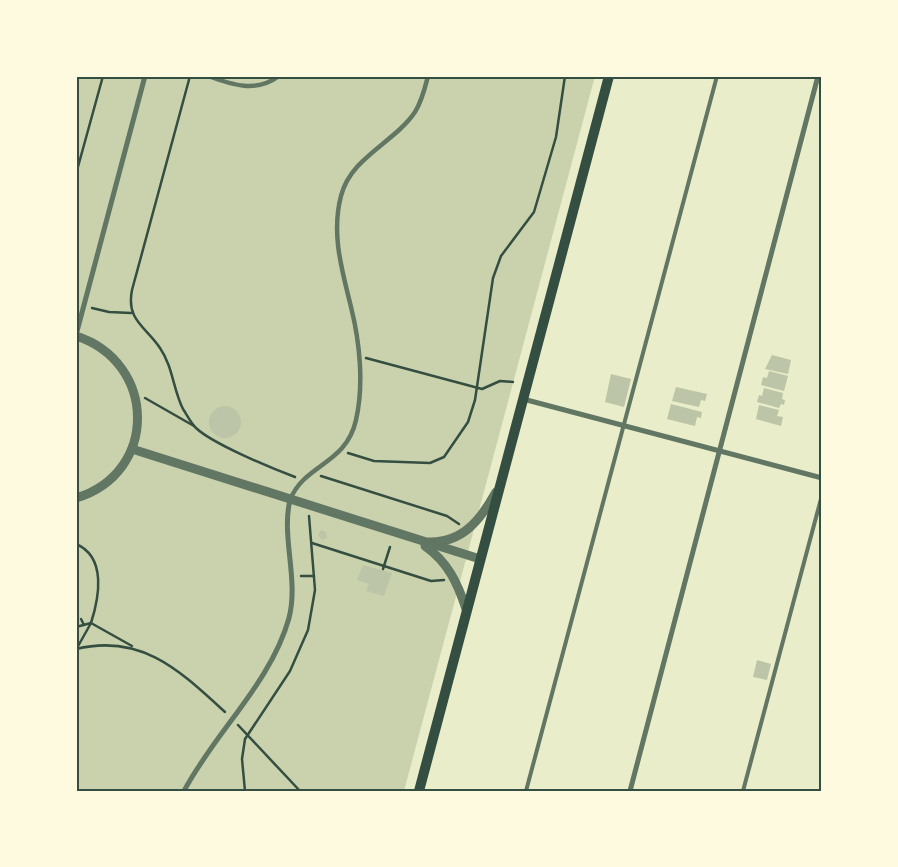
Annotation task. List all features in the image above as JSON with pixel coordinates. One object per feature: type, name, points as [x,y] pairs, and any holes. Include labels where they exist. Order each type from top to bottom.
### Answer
[{"type":"main road","points":[[419,791],[609,76]]},
{"type":"street","points":[[76,498],[90,493],[109,481],[124,464],[136,437],[138,413],[131,382],[122,368],[105,350],[76,335],[146,76]]},
{"type":"street","points":[[208,76],[247,87],[267,83],[279,76]]},
{"type":"street","points":[[184,791],[206,754],[260,678],[283,635],[292,598],[288,514],[290,500],[303,481],[342,450],[351,434],[358,408],[359,356],[352,310],[341,268],[336,237],[341,193],[358,166],[387,141],[416,111],[428,76]]},
{"type":"street","points":[[630,791],[718,450],[818,76]]},
{"type":"street","points":[[523,399],[822,478]]},
{"type":"street","points":[[132,449],[480,560]]},
{"type":"street","points":[[419,541],[437,542],[464,533],[479,518],[501,483]]},
{"type":"street","points":[[419,541],[435,553],[450,571],[466,609]]},
{"type":"lane","points":[[526,791],[717,76]]},
{"type":"lane","points":[[743,791],[822,495]]},
{"type":"path","points":[[76,174],[103,76]]},
{"type":"path","points":[[190,76],[129,306],[131,313],[161,349],[171,369],[180,402],[195,427]]},
{"type":"path","points":[[342,450],[361,458],[424,464],[440,460],[449,451],[468,422],[478,388],[493,278],[501,256],[534,212],[556,137],[565,76]]},
{"type":"path","points":[[103,312],[131,313]]},
{"type":"path","points":[[359,356],[478,388],[488,388],[500,381],[513,382]]},
{"type":"path","points":[[150,402],[217,441],[303,481]]},
{"type":"path","points":[[312,473],[449,517],[462,528]]},
{"type":"path","points":[[245,791],[242,759],[248,734],[283,683],[303,645],[313,605],[314,576],[310,522]]},
{"type":"path","points":[[312,543],[383,568],[433,582],[448,578]]},
{"type":"path","points":[[76,544],[90,554],[98,577],[96,602],[91,623],[76,649]]},
{"type":"path","points":[[383,568],[390,547]]},
{"type":"path","points":[[301,576],[314,576]]},
{"type":"path","points":[[81,620],[84,625]]},
{"type":"path","points":[[76,627],[91,623],[111,632],[133,647],[156,657],[174,669],[225,712]]},
{"type":"path","points":[[76,649],[133,647]]},
{"type":"path","points":[[238,725],[300,791]]},
{"type":"green space","points":[[76,76],[595,76],[404,791],[76,791]]},
{"type":"building","points":[[772,355],[791,360],[788,374],[765,369]]},
{"type":"building","points":[[769,371],[788,376],[784,391],[761,385],[763,377],[767,378]]},
{"type":"building","points":[[611,374],[631,379],[624,407],[605,402]]},
{"type":"building","points":[[676,387],[707,394],[705,401],[701,400],[699,407],[672,401]]},
{"type":"building","points":[[764,388],[783,393],[784,405],[781,404],[779,408],[757,402],[759,395],[762,396]]},
{"type":"building","points":[[671,404],[702,412],[701,418],[697,417],[695,426],[667,419]]},
{"type":"building","points":[[759,405],[779,410],[777,416],[783,417],[781,426],[756,419]]},
{"type":"building","points":[[225,406],[231,407],[236,411],[240,416],[240,428],[236,433],[231,437],[225,438],[219,437],[214,433],[210,428],[209,422],[210,416],[214,411],[219,407]]},
{"type":"building","points":[[321,530],[326,532],[327,538],[322,540],[318,535]]},
{"type":"building","points":[[363,565],[392,573],[384,596],[366,591],[369,584],[357,580]]},
{"type":"building","points":[[757,660],[771,664],[767,680],[753,677]]}]
